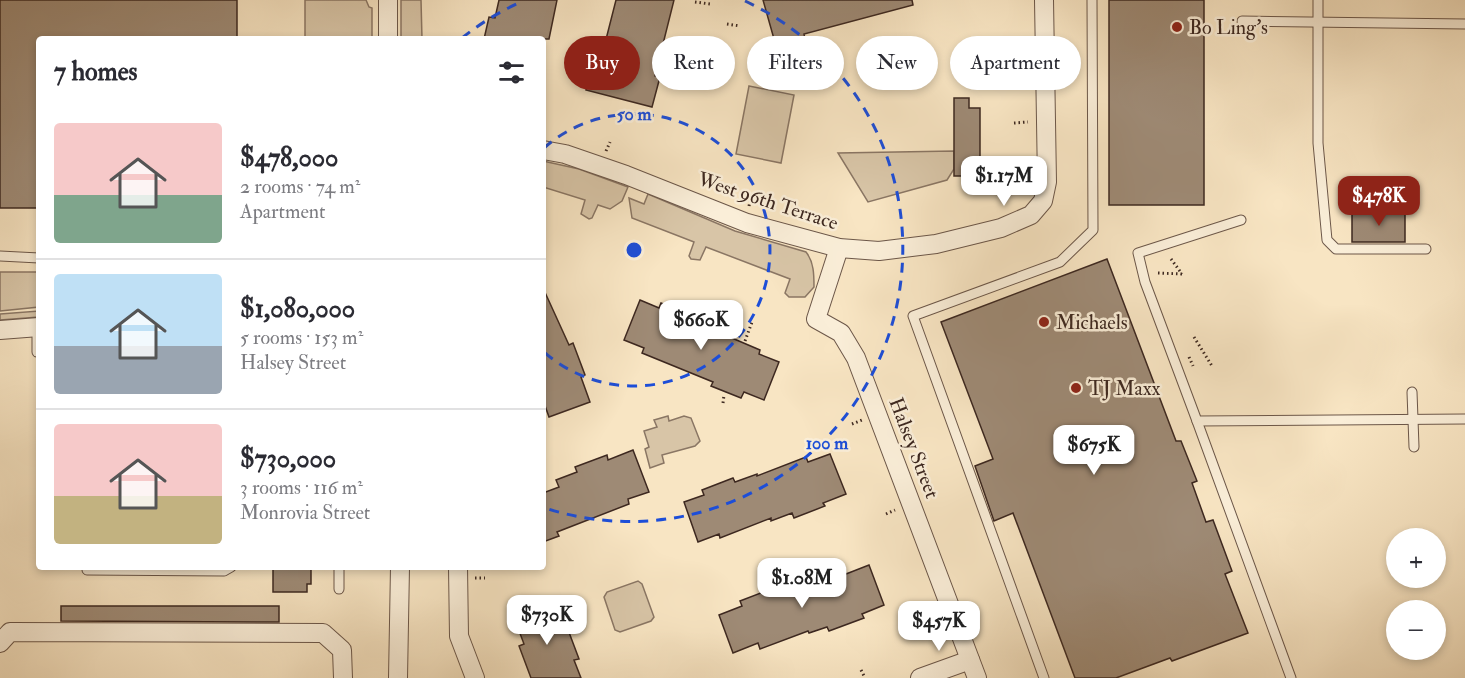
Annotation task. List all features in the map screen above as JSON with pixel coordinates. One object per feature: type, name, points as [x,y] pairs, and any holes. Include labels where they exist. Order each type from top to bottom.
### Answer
[{"type":"street","points":[[388,0],[388,36]]},
{"type":"street","points":[[1038,36],[1044,0]]},
{"type":"street","name":"West 96th Terrace","points":[[546,151],[565,154],[626,175],[747,223],[838,248],[879,251],[936,244],[1001,228],[1031,215],[1043,201],[1047,182],[1039,90]]},
{"type":"street","name":"Halsey Street","points":[[838,248],[816,319],[841,333],[856,357],[977,678]]},
{"type":"street","points":[[0,330],[36,327]]},
{"type":"street","points":[[398,678],[400,570]]},
{"type":"street","points":[[459,570],[459,636],[475,678]]},
{"type":"street","points":[[0,643],[10,632],[323,633],[342,650],[343,678]]},
{"type":"street","points":[[920,678],[970,660]]},
{"type":"lane","points":[[1044,678],[912,316],[1060,262],[1093,230],[1092,0]]},
{"type":"lane","points":[[1318,0],[1318,143],[1327,240],[1336,249],[1426,249]]},
{"type":"lane","points":[[1242,21],[1465,24]]},
{"type":"lane","points":[[1241,220],[1138,253],[1145,282],[1291,678]]},
{"type":"lane","points":[[0,256],[36,258]]},
{"type":"lane","points":[[1412,392],[1414,447]]},
{"type":"lane","points":[[1197,421],[1465,419]]},
{"type":"lane","points":[[87,570],[226,570]]},
{"type":"lane","points":[[339,570],[339,589]]},
{"type":"path","points":[[695,2],[710,4]]},
{"type":"path","points":[[727,24],[740,26]]},
{"type":"path","points":[[1014,123],[1028,122]]},
{"type":"path","points":[[1158,273],[1182,274],[1171,259]]},
{"type":"path","points":[[746,342],[752,322]]},
{"type":"path","points":[[1194,337],[1212,366]]},
{"type":"path","points":[[723,403],[724,395]]},
{"type":"path","points":[[886,514],[898,508]]},
{"type":"path","points":[[861,670],[865,678]]},
{"type":"shaded area","points":[[305,0],[366,0],[372,8],[372,36],[305,36]]},
{"type":"shaded area","points":[[401,0],[421,0],[422,36],[401,36]]},
{"type":"shaded area","points":[[748,90],[769,90],[794,95],[781,163],[736,154]]},
{"type":"shaded area","points":[[954,151],[954,169],[947,180],[868,202],[838,153]]},
{"type":"shaded area","points":[[546,162],[579,169],[628,187],[622,201],[610,209],[598,205],[592,218],[589,219],[581,214],[585,200],[546,188]]},
{"type":"shaded area","points":[[648,194],[735,231],[806,252],[812,264],[814,287],[805,297],[789,297],[785,293],[790,279],[706,247],[700,260],[691,259],[689,256],[694,242],[632,218],[629,198],[644,204]]},
{"type":"shaded area","points":[[0,272],[36,272],[36,307],[0,311]]},
{"type":"shaded area","points":[[36,311],[36,317],[0,320],[0,314]]},
{"type":"shaded area","points":[[668,416],[669,421],[684,416],[691,418],[700,441],[695,446],[662,455],[664,463],[650,468],[645,449],[649,447],[644,431],[657,427],[654,420]]},
{"type":"shaded area","points":[[638,581],[642,584],[654,617],[651,621],[620,632],[615,630],[604,597],[607,592]]},
{"type":"building","points":[[0,0],[237,0],[237,36],[36,36],[36,208],[0,208]]},
{"type":"building","points":[[499,0],[557,0],[549,39],[546,39],[546,36],[485,36],[489,17],[495,18]]},
{"type":"building","points":[[616,0],[674,0],[665,36],[652,36],[652,90],[657,90],[652,107],[586,90],[640,90],[640,36],[607,36]]},
{"type":"building","points":[[763,0],[912,0],[913,5],[804,34],[804,36],[773,36]]},
{"type":"building","points":[[1109,0],[1204,0],[1204,205],[1109,205]]},
{"type":"building","points":[[954,98],[969,98],[969,108],[980,108],[980,176],[954,176]]},
{"type":"building","points":[[1405,212],[1405,242],[1352,242],[1352,213]]},
{"type":"building","points":[[1107,259],[1176,441],[1181,441],[1197,481],[1192,483],[1206,522],[1213,520],[1232,571],[1225,574],[1248,633],[1172,661],[1170,658],[1116,678],[1075,678],[1013,513],[994,521],[975,466],[993,459],[941,322]]},
{"type":"building","points":[[546,295],[569,345],[573,343],[585,375],[581,377],[590,402],[549,417],[546,408]]},
{"type":"building","points":[[640,300],[659,308],[661,303],[693,316],[692,321],[760,350],[759,354],[779,362],[764,400],[744,392],[741,398],[711,386],[713,382],[642,353],[644,348],[624,340]]},
{"type":"building","points":[[633,450],[649,492],[628,499],[629,504],[557,532],[559,536],[546,541],[546,492],[559,487],[556,480],[577,472],[575,467],[607,455],[608,460]]},
{"type":"building","points":[[830,454],[846,494],[823,503],[825,506],[794,518],[792,513],[771,521],[771,518],[720,538],[719,534],[698,542],[684,502],[704,495],[702,490],[733,478],[735,482],[757,474],[757,476],[806,457],[808,462]]},
{"type":"building","points":[[869,565],[884,605],[862,614],[864,618],[829,631],[827,627],[809,633],[808,631],[760,649],[758,643],[733,653],[719,615],[742,606],[740,601],[771,589],[773,594],[844,570],[846,574]]},
{"type":"building","points":[[273,570],[311,570],[311,584],[307,584],[307,592],[273,592]]},
{"type":"building","points":[[61,606],[279,606],[279,622],[61,621]]},
{"type":"building","points":[[553,606],[562,629],[567,627],[579,659],[574,660],[581,678],[531,678],[519,646],[524,644],[515,620]]},
{"type":"place","name":"Bo Ling's","points":[[1177,27]]},
{"type":"place","name":"Michaels","points":[[1044,322]]},
{"type":"place","name":"TJ Maxx","points":[[1076,388]]}]
